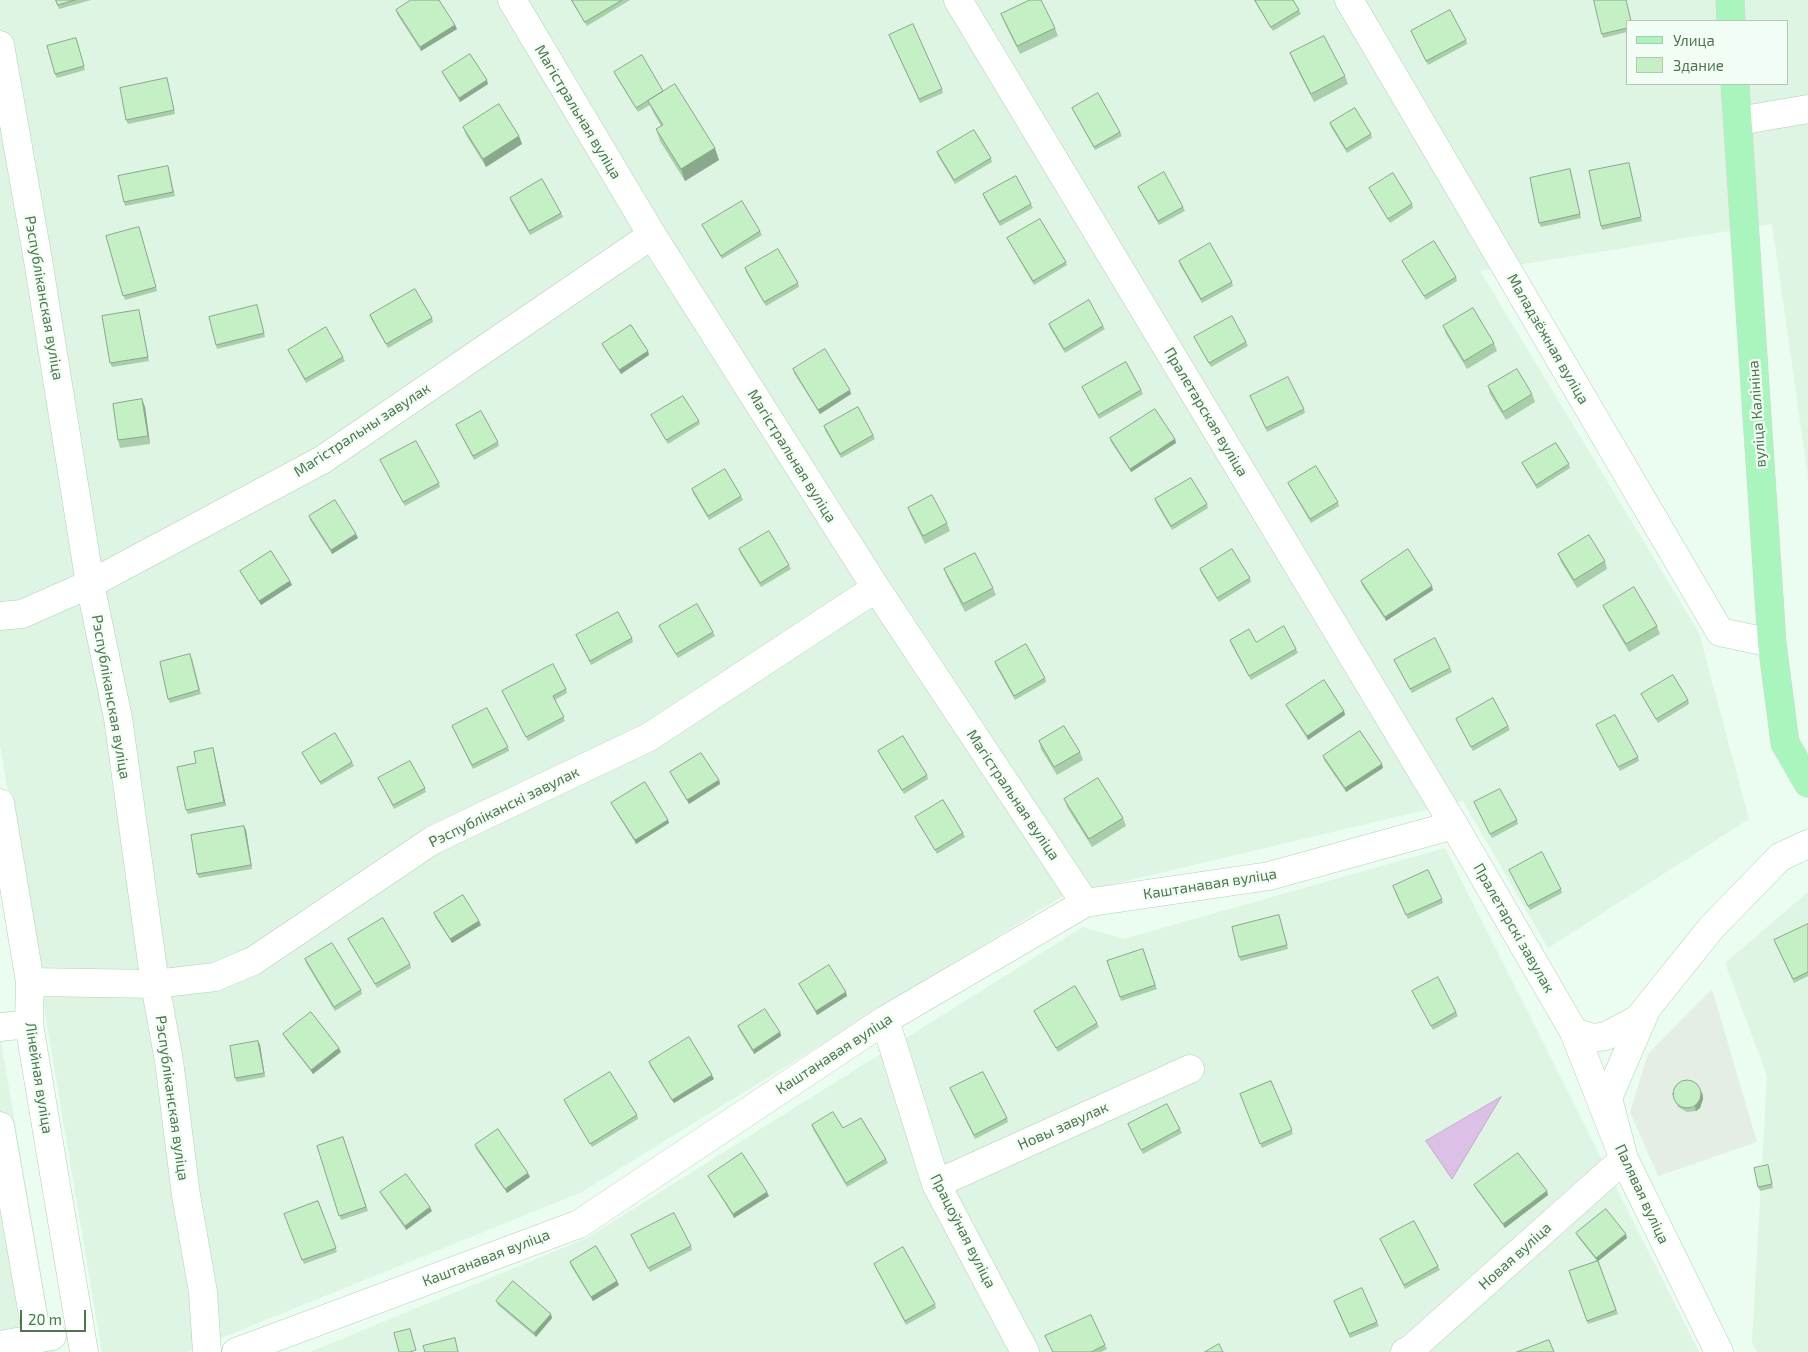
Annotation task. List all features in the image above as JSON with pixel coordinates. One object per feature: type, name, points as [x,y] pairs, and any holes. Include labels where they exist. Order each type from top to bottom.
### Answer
[{"type":"main road","points":[[1730,0],[1732,20]]},
{"type":"main road","name":"вуліца Калініна","points":[[1735,85],[1772,643],[1785,743],[1808,783]]},
{"type":"street","name":"Магістральная вуліца","points":[[512,0],[652,234],[876,588],[1085,903]]},
{"type":"street","name":"Пралетарская вуліца","points":[[958,0],[1454,825]]},
{"type":"street","name":"Маладзёжная вуліца","points":[[1349,0],[1720,632],[1772,643]]},
{"type":"street","name":"Рэспубліканская вуліца","points":[[0,45],[41,280],[90,584],[118,718],[155,984],[169,1061],[186,1195],[203,1292],[208,1352]]},
{"type":"street","points":[[1738,121],[1808,109]]},
{"type":"street","name":"Магістральны завулак","points":[[0,616],[22,614],[90,584],[322,460],[652,234]]},
{"type":"street","name":"Рэспубліканскі завулак","points":[[30,982],[155,984],[215,977],[253,961],[433,840],[649,737],[876,588]]},
{"type":"street","name":"Лінейная вуліца","points":[[0,803],[30,982],[29,1024],[84,1352]]},
{"type":"street","name":"Каштанавая вуліца","points":[[236,1352],[580,1224],[884,1020],[1085,903],[1269,876],[1454,825]]},
{"type":"street","name":"Пралетарскі завулак","points":[[1454,825],[1574,1032]]},
{"type":"street","points":[[1574,1032],[1593,1038],[1606,1036],[1638,1018],[1712,927],[1780,857],[1808,844]]},
{"type":"street","points":[[1624,1159],[1608,1098],[1646,1010]]},
{"type":"street","name":"Працоўная вуліца","points":[[884,1020],[936,1184],[1025,1352]]},
{"type":"street","points":[[0,1027],[29,1024]]},
{"type":"street","name":"Палявая вуліца","points":[[1574,1032],[1624,1159],[1719,1352]]},
{"type":"street","name":"Новы завулак","points":[[936,1184],[1190,1069]]},
{"type":"street","points":[[0,1126],[44,1337],[0,1345]]},
{"type":"street","name":"Новая вуліца","points":[[1409,1351],[1624,1159]]},
{"type":"shaded area","points":[[0,0],[1808,0],[1808,477],[1772,224],[1480,271],[1699,633],[1749,819],[1548,948],[1463,801],[1063,896],[580,1193],[186,1352],[102,1352],[0,745]]},
{"type":"shaded area","points":[[1445,848],[1699,1352],[310,1352],[587,1238],[1083,927],[1124,939]]},
{"type":"shaded area","points":[[1808,892],[1808,1352],[1757,1352],[1752,1343],[1767,1076],[1725,963]]},
{"type":"shaded area","points":[[1712,989],[1757,1142],[1658,1176],[1630,1112],[1648,1054]]},
{"type":"shaded area","points":[[0,1037],[52,1336],[55,1352],[0,1352]]},
{"type":"shaded area","points":[[1501,1097],[1452,1179],[1426,1141]]},
{"type":"building","points":[[56,0],[75,0],[58,5]]},
{"type":"building","points":[[411,0],[439,0],[455,25],[420,47],[396,10]]},
{"type":"building","points":[[572,0],[622,0],[585,22]]},
{"type":"building","points":[[1030,0],[1041,0],[1055,28],[1017,46],[1001,14]]},
{"type":"building","points":[[1255,0],[1293,0],[1299,10],[1271,27]]},
{"type":"building","points":[[1594,0],[1626,0],[1631,20],[1626,20],[1626,28],[1602,34]]},
{"type":"building","points":[[1450,10],[1466,40],[1426,61],[1411,31]]},
{"type":"building","points":[[913,24],[942,89],[919,99],[889,35]]},
{"type":"building","points":[[1324,36],[1345,76],[1311,94],[1290,53]]},
{"type":"building","points":[[76,38],[84,66],[55,74],[47,46]]},
{"type":"building","points":[[470,54],[487,80],[459,98],[442,72]]},
{"type":"building","points":[[642,55],[663,91],[636,108],[614,72]]},
{"type":"building","points":[[167,78],[174,110],[126,120],[120,88]]},
{"type":"building","points":[[675,84],[715,148],[681,169],[656,129],[663,125],[648,101]]},
{"type":"building","points":[[1098,93],[1120,132],[1094,147],[1072,108]]},
{"type":"building","points":[[499,104],[519,136],[483,159],[463,127]]},
{"type":"building","points":[[1355,108],[1371,134],[1346,149],[1330,123]]},
{"type":"building","points":[[974,130],[991,158],[954,180],[937,152]]},
{"type":"building","points":[[1629,163],[1641,217],[1601,226],[1589,171]]},
{"type":"building","points":[[168,166],[173,192],[124,202],[118,176]]},
{"type":"building","points":[[1570,169],[1580,214],[1539,223],[1530,178]]},
{"type":"building","points":[[1164,172],[1183,207],[1158,221],[1138,187]]},
{"type":"building","points":[[1393,173],[1412,204],[1388,219],[1369,188]]},
{"type":"building","points":[[1016,176],[1031,204],[999,222],[983,194]]},
{"type":"building","points":[[542,179],[561,213],[529,231],[510,198]]},
{"type":"building","points":[[742,201],[760,231],[721,256],[702,225]]},
{"type":"building","points":[[1040,219],[1066,262],[1033,281],[1007,238]]},
{"type":"building","points":[[139,227],[156,287],[123,296],[106,236]]},
{"type":"building","points":[[1434,241],[1456,277],[1424,296],[1402,261]]},
{"type":"building","points":[[1210,243],[1232,282],[1201,299],[1179,261]]},
{"type":"building","points":[[778,249],[798,283],[764,302],[745,268]]},
{"type":"building","points":[[415,289],[432,318],[386,344],[370,315]]},
{"type":"building","points":[[1089,300],[1103,326],[1064,349],[1049,324]]},
{"type":"building","points":[[257,305],[264,333],[216,345],[209,317]]},
{"type":"building","points":[[1473,308],[1494,343],[1464,361],[1443,326]]},
{"type":"building","points":[[139,310],[148,357],[110,363],[102,316]]},
{"type":"building","points":[[1232,316],[1246,342],[1209,363],[1194,337]]},
{"type":"building","points":[[631,325],[648,351],[619,370],[602,344]]},
{"type":"building","points":[[326,327],[343,357],[305,379],[288,350]]},
{"type":"building","points":[[825,349],[850,390],[818,410],[793,369]]},
{"type":"building","points":[[1126,362],[1141,390],[1098,415],[1082,387]]},
{"type":"building","points":[[1517,369],[1532,394],[1503,412],[1488,386]]},
{"type":"building","points":[[1288,377],[1304,409],[1266,428],[1250,396]]},
{"type":"building","points":[[683,396],[699,421],[666,440],[651,415]]},
{"type":"building","points":[[142,399],[148,436],[118,440],[113,404]]},
{"type":"building","points":[[858,407],[873,435],[840,454],[824,426]]},
{"type":"building","points":[[1155,409],[1175,439],[1130,469],[1110,438]]},
{"type":"building","points":[[481,411],[498,442],[473,456],[456,425]]},
{"type":"building","points":[[416,441],[439,483],[403,502],[380,460]]},
{"type":"building","points":[[1556,443],[1569,464],[1536,485],[1522,463]]},
{"type":"building","points":[[1316,466],[1338,502],[1310,519],[1288,483]]},
{"type":"building","points":[[725,469],[741,496],[708,516],[692,489]]},
{"type":"building","points":[[1191,478],[1207,504],[1171,526],[1155,499]]},
{"type":"building","points":[[932,495],[947,523],[923,536],[908,508]]},
{"type":"building","points":[[335,500],[356,534],[331,550],[309,516]]},
{"type":"building","points":[[769,531],[789,565],[760,583],[739,549]]},
{"type":"building","points":[[1589,535],[1605,561],[1574,580],[1558,554]]},
{"type":"building","points":[[1232,549],[1250,578],[1217,598],[1200,569]]},
{"type":"building","points":[[1408,549],[1432,586],[1385,617],[1361,581]]},
{"type":"building","points":[[271,551],[290,581],[259,601],[240,571]]},
{"type":"building","points":[[975,553],[993,588],[963,604],[944,569]]},
{"type":"building","points":[[1634,587],[1657,626],[1626,644],[1603,606]]},
{"type":"building","points":[[697,604],[713,632],[676,654],[659,626]]},
{"type":"building","points":[[618,612],[632,638],[590,661],[576,635]]},
{"type":"building","points":[[1284,626],[1296,649],[1249,676],[1230,640],[1249,629],[1256,642]]},
{"type":"building","points":[[1435,638],[1450,668],[1410,689],[1394,660]]},
{"type":"building","points":[[1026,644],[1045,678],[1014,696],[995,662]]},
{"type":"building","points":[[190,654],[199,690],[168,699],[160,662]]},
{"type":"building","points":[[553,664],[566,689],[553,696],[564,717],[526,737],[502,691]]},
{"type":"building","points":[[1673,675],[1688,700],[1656,719],[1641,694]]},
{"type":"building","points":[[1324,680],[1344,711],[1307,736],[1286,705]]},
{"type":"building","points":[[1493,698],[1508,726],[1471,747],[1456,719]]},
{"type":"building","points":[[487,708],[508,747],[472,765],[452,726]]},
{"type":"building","points":[[1615,715],[1638,757],[1618,767],[1596,725]]},
{"type":"building","points":[[1064,726],[1080,752],[1054,767],[1039,741]]},
{"type":"building","points":[[1360,731],[1382,764],[1345,788],[1323,756]]},
{"type":"building","points":[[335,733],[352,762],[320,782],[302,753]]},
{"type":"building","points":[[903,736],[927,775],[902,790],[878,751]]},
{"type":"building","points":[[213,748],[224,802],[186,810],[177,767],[196,763],[194,752]]},
{"type":"building","points":[[701,753],[719,780],[687,800],[670,772]]},
{"type":"building","points":[[410,761],[425,788],[393,805],[378,778]]},
{"type":"building","points":[[1098,778],[1123,818],[1089,839],[1064,799]]},
{"type":"building","points":[[645,782],[668,820],[635,840],[611,803]]},
{"type":"building","points":[[1500,789],[1517,820],[1490,834],[1474,802]]},
{"type":"building","points":[[943,800],[963,833],[935,850],[915,817]]},
{"type":"building","points":[[244,826],[251,865],[197,874],[191,835]]},
{"type":"building","points":[[1542,852],[1561,889],[1528,906],[1509,870]]},
{"type":"building","points":[[1428,870],[1442,899],[1406,915],[1393,886]]},
{"type":"building","points":[[463,895],[479,921],[450,939],[434,913]]},
{"type":"building","points":[[1279,915],[1287,945],[1239,957],[1232,927]]},
{"type":"building","points":[[383,918],[410,964],[375,984],[348,939]]},
{"type":"building","points":[[1808,924],[1808,972],[1793,979],[1774,940]]},
{"type":"building","points":[[332,943],[361,990],[334,1007],[305,959]]},
{"type":"building","points":[[1143,949],[1155,985],[1120,997],[1107,961]]},
{"type":"building","points":[[829,965],[846,992],[816,1011],[799,984]]},
{"type":"building","points":[[1438,977],[1456,1012],[1431,1026],[1412,991]]},
{"type":"building","points":[[1075,986],[1097,1023],[1056,1048],[1034,1011]]},
{"type":"building","points":[[765,1009],[780,1032],[753,1050],[738,1026]]},
{"type":"building","points":[[311,1012],[339,1048],[311,1070],[283,1034]]},
{"type":"building","points":[[689,1037],[712,1075],[672,1100],[649,1062]]},
{"type":"building","points":[[258,1041],[264,1073],[235,1078],[230,1046]]},
{"type":"building","points":[[610,1072],[637,1115],[590,1144],[564,1100]]},
{"type":"building","points":[[983,1072],[1007,1118],[974,1135],[950,1088]]},
{"type":"building","points":[[1687,1080],[1697,1084],[1701,1094],[1697,1104],[1687,1108],[1677,1104],[1673,1094],[1677,1084]]},
{"type":"building","points":[[1271,1081],[1292,1130],[1260,1144],[1240,1094]]},
{"type":"building","points":[[1167,1104],[1180,1129],[1141,1150],[1128,1124]]},
{"type":"building","points":[[833,1112],[843,1128],[861,1118],[886,1159],[846,1183],[812,1125]]},
{"type":"building","points":[[498,1129],[528,1173],[505,1189],[475,1145]]},
{"type":"building","points":[[343,1137],[366,1207],[339,1216],[317,1146]]},
{"type":"building","points":[[742,1153],[767,1192],[733,1214],[708,1176]]},
{"type":"building","points":[[1518,1153],[1547,1191],[1503,1224],[1474,1185]]},
{"type":"building","points":[[1768,1165],[1772,1184],[1758,1187],[1754,1168]]},
{"type":"building","points":[[406,1174],[430,1207],[405,1226],[380,1192]]},
{"type":"building","points":[[318,1201],[336,1248],[302,1260],[284,1214]]},
{"type":"building","points":[[1606,1209],[1626,1234],[1596,1258],[1576,1233]]},
{"type":"building","points":[[674,1213],[691,1246],[648,1268],[631,1235]]},
{"type":"building","points":[[1414,1221],[1438,1266],[1404,1285],[1380,1239]]},
{"type":"building","points":[[596,1246],[617,1281],[591,1297],[570,1262]]},
{"type":"building","points":[[903,1247],[935,1304],[905,1321],[874,1264]]},
{"type":"building","points":[[1598,1261],[1616,1310],[1587,1321],[1569,1271]]},
{"type":"building","points":[[513,1281],[551,1314],[534,1333],[496,1301]]},
{"type":"building","points":[[1362,1288],[1377,1322],[1349,1334],[1334,1301]]},
{"type":"building","points":[[1091,1315],[1105,1345],[1091,1352],[1053,1352],[1045,1336]]},
{"type":"building","points":[[410,1329],[416,1350],[399,1352],[394,1333]]},
{"type":"building","points":[[455,1338],[458,1352],[425,1352],[423,1346]]},
{"type":"building","points":[[1549,1340],[1554,1352],[1517,1352]]},
{"type":"building","points":[[1219,1344],[1223,1352],[1205,1352]]}]
